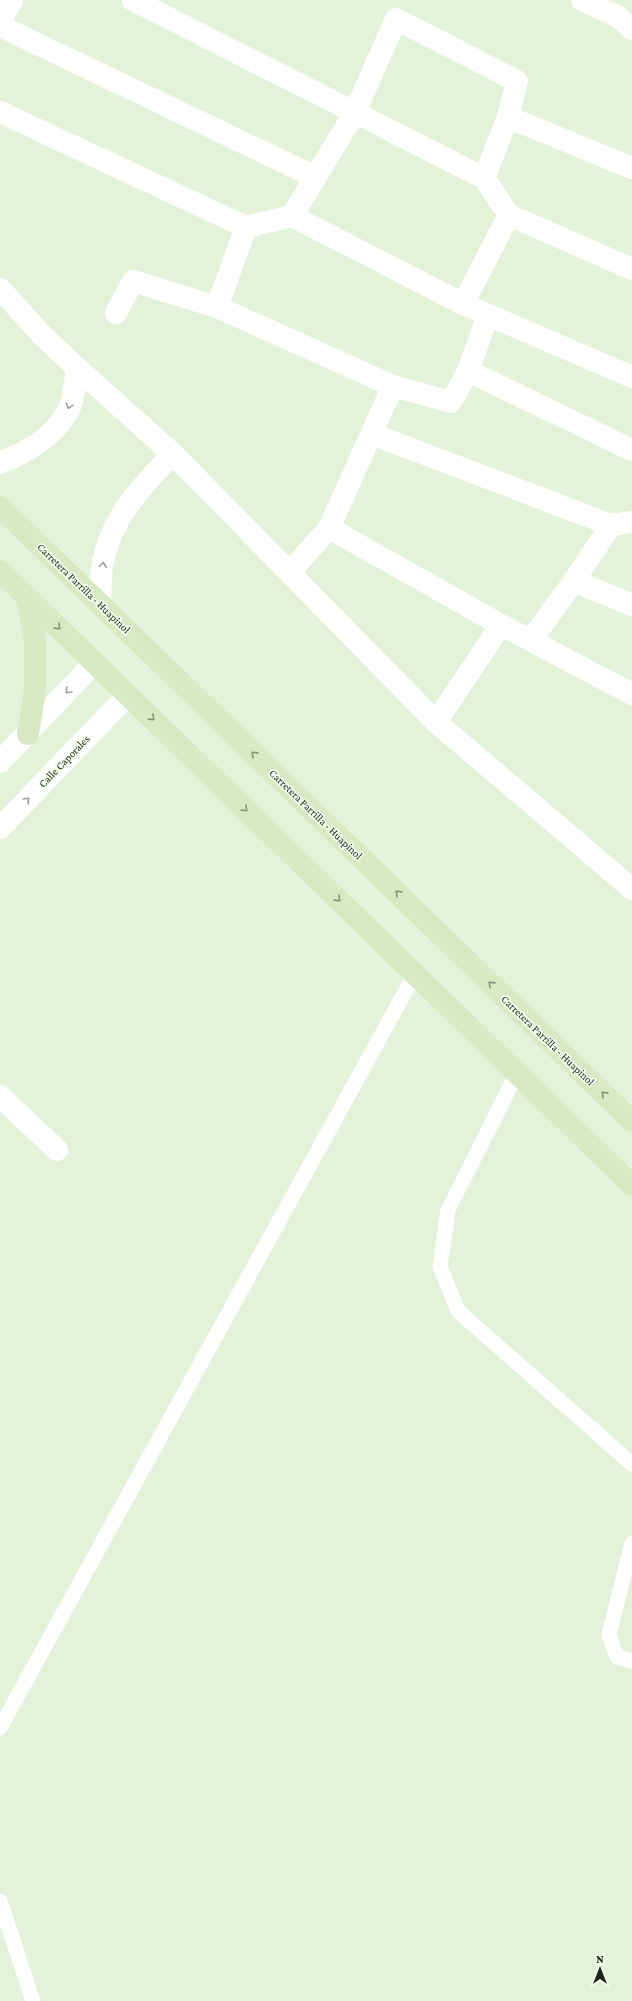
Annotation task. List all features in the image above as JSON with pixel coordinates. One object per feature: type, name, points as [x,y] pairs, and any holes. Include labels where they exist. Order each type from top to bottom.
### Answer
[{"type":"main road","name":"Carretera Parrilla - Huapinol","points":[[0,507],[632,1121]]},
{"type":"main road","points":[[0,571],[632,1185]]},
{"type":"main road","points":[[28,598],[35,638],[35,690],[28,734]]},
{"type":"street","points":[[0,22],[12,0]]},
{"type":"street","points":[[133,0],[484,178],[509,215],[632,269]]},
{"type":"street","points":[[582,0],[616,16],[632,30]]},
{"type":"street","points":[[292,216],[356,112],[396,19],[518,81],[508,117],[484,178]]},
{"type":"street","points":[[0,26],[315,177]]},
{"type":"street","points":[[0,112],[246,226],[292,216],[463,304],[632,377]]},
{"type":"street","points":[[508,117],[632,168]]},
{"type":"street","points":[[463,304],[509,215]]},
{"type":"street","points":[[217,307],[246,226]]},
{"type":"street","points":[[116,313],[133,281],[217,307],[393,386],[451,402],[468,371],[488,315]]},
{"type":"street","points":[[0,289],[42,335],[173,454],[436,722],[632,889]]},
{"type":"street","points":[[0,463],[18,456],[46,439],[69,410],[77,368]]},
{"type":"street","points":[[468,371],[632,450]]},
{"type":"street","points":[[290,572],[329,528],[393,386]]},
{"type":"street","points":[[372,434],[622,523],[574,581],[531,640]]},
{"type":"street","points":[[100,604],[103,561],[114,527],[137,491],[173,454]]},
{"type":"street","points":[[329,528],[501,625],[632,694]]},
{"type":"street","points":[[574,581],[632,605]]},
{"type":"street","points":[[436,722],[501,625]]},
{"type":"street","points":[[0,762],[94,663]]},
{"type":"street","name":"Calle Caporales","points":[[0,828],[128,695]]},
{"type":"street","points":[[0,1096],[57,1150]]},
{"type":"lane","points":[[0,1728],[415,974]]},
{"type":"lane","points":[[517,1073],[448,1210],[440,1267],[458,1311],[631,1464]]},
{"type":"lane","points":[[632,1543],[609,1635],[617,1657],[632,1661]]},
{"type":"lane","points":[[0,1901],[33,2001]]}]
